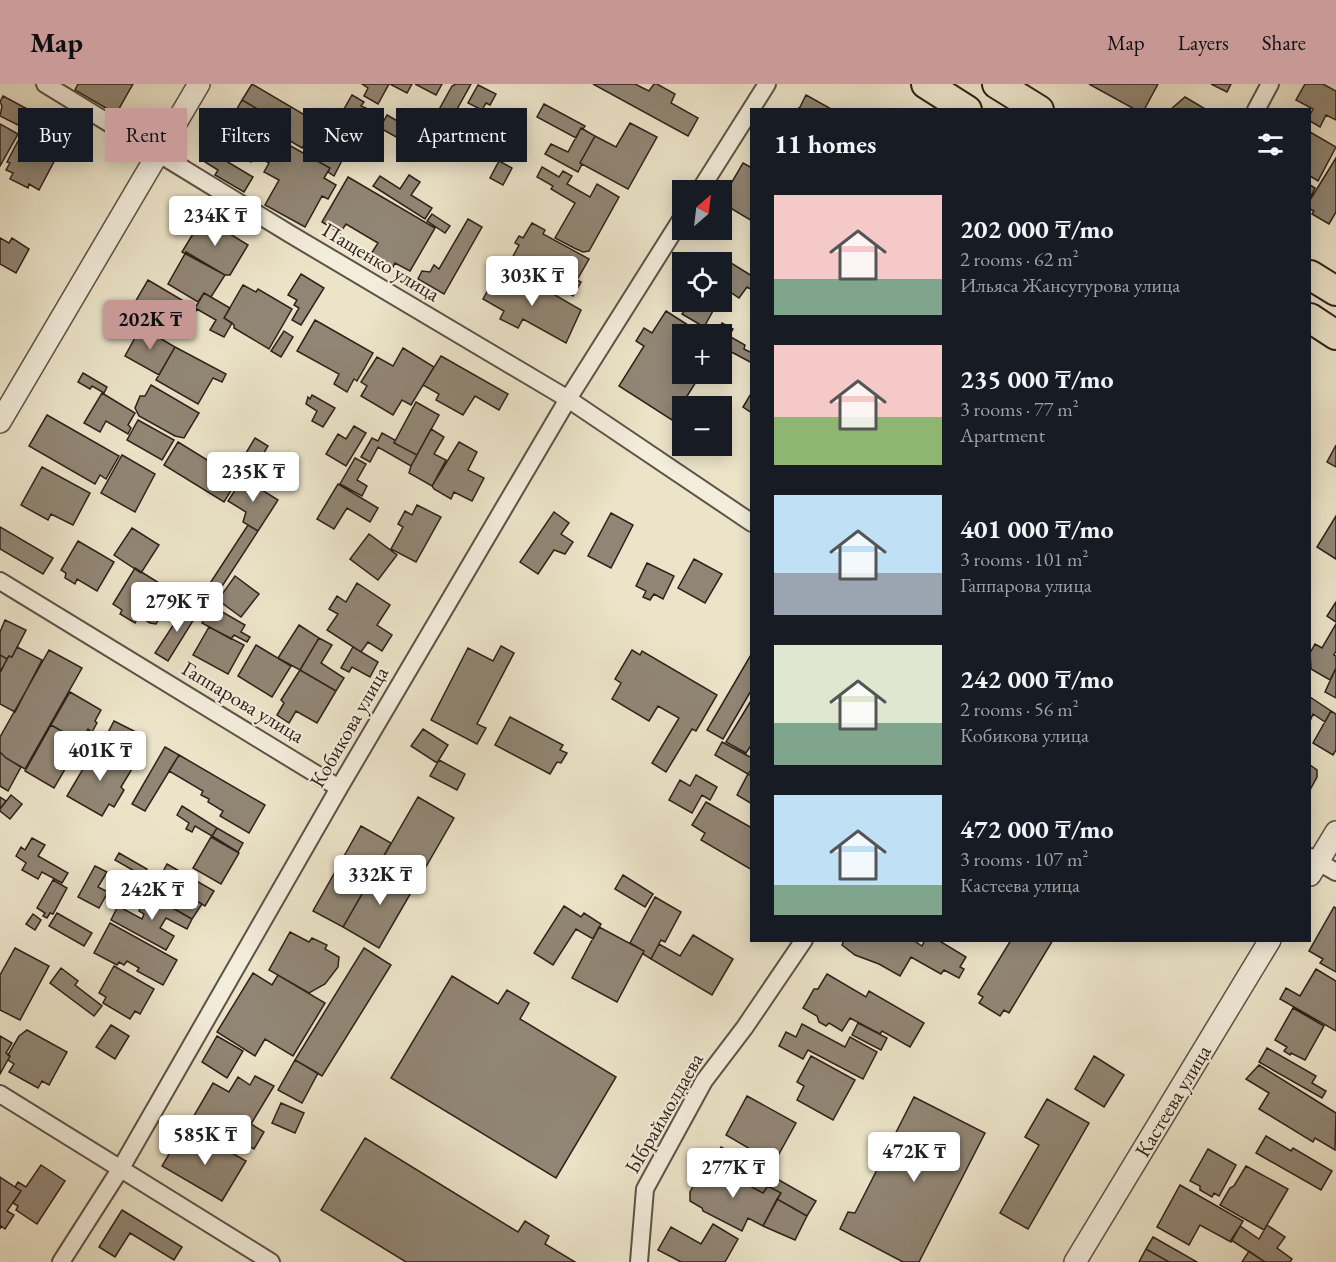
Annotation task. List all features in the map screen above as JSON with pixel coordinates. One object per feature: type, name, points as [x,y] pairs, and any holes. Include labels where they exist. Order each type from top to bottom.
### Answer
[{"type":"highway","points":[[926,84],[964,108]]},
{"type":"highway","points":[[997,84],[1036,108]]},
{"type":"highway","points":[[1311,276],[1336,291]]},
{"type":"highway","points":[[1311,319],[1336,334]]},
{"type":"street","name":"Пащенко улица","points":[[45,84],[105,121]]},
{"type":"street","points":[[185,108],[199,84]]},
{"type":"street","points":[[752,108],[767,84]]},
{"type":"street","points":[[1257,108],[1270,84]]},
{"type":"street","points":[[706,180],[750,111]]},
{"type":"street","points":[[0,422],[153,162]]},
{"type":"street","name":"Пащенко улица","points":[[173,162],[568,399],[750,522]]},
{"type":"street","name":"Кобикова улица","points":[[61,1262],[121,1168],[339,788],[568,399],[672,234]]},
{"type":"street","name":"Гаппарова улица","points":[[0,580],[339,788]]},
{"type":"street","points":[[1318,867],[1336,832]]},
{"type":"street","name":"Ыбраймолдаева","points":[[639,1262],[645,1189],[704,1081],[745,1027],[803,942]]},
{"type":"street","name":"Кастеева улица","points":[[1075,1262],[1269,942]]},
{"type":"street","points":[[0,1094],[271,1262]]},
{"type":"building","points":[[78,84],[133,84],[119,108],[106,108],[75,90]]},
{"type":"building","points":[[252,84],[303,114],[302,148],[291,141],[291,108],[256,108],[242,100]]},
{"type":"building","points":[[362,84],[389,84],[378,104],[364,96],[368,88]]},
{"type":"building","points":[[390,84],[412,84],[407,93]]},
{"type":"building","points":[[415,84],[442,84],[436,95]]},
{"type":"building","points":[[471,84],[458,108],[440,108],[452,86]]},
{"type":"building","points":[[593,84],[635,84],[649,91],[654,84],[657,84],[675,94],[671,103],[698,118],[688,136]]},
{"type":"building","points":[[1089,84],[1158,84],[1145,108],[1132,108]]},
{"type":"building","points":[[1211,84],[1231,84],[1227,92]]},
{"type":"building","points":[[1305,84],[1323,84],[1336,91],[1336,120],[1326,115],[1320,127],[1311,122],[1313,109],[1296,100]]},
{"type":"building","points":[[478,85],[496,94],[490,105],[486,103],[483,108],[468,103]]},
{"type":"building","points":[[352,95],[364,102],[361,106],[366,108],[345,108]]},
{"type":"building","points":[[806,95],[829,108],[799,108]]},
{"type":"building","points":[[3,96],[26,108],[18,108],[18,125],[0,116],[2,106],[0,102]]},
{"type":"building","points":[[1185,97],[1204,108],[1172,108]]},
{"type":"building","points":[[242,100],[256,108],[237,108]]},
{"type":"building","points":[[544,104],[585,126],[581,128],[576,138],[537,117]]},
{"type":"building","points":[[387,115],[396,120],[396,137],[384,130],[384,121]]},
{"type":"building","points":[[630,123],[657,137],[628,189],[580,163],[595,136],[616,147]]},
{"type":"building","points":[[0,124],[18,134],[0,166]]},
{"type":"building","points":[[581,128],[595,136],[580,163],[582,164],[578,172],[545,154],[551,144],[568,152]]},
{"type":"building","points":[[1311,133],[1336,147],[1318,181],[1311,177]]},
{"type":"building","points":[[18,141],[18,162],[54,162],[39,190],[29,184],[28,188],[10,179],[13,173],[6,170],[10,163],[7,162]]},
{"type":"building","points":[[291,146],[303,153],[303,162],[319,162],[330,168],[324,178],[336,185],[328,199],[322,196],[305,227],[265,205],[279,180],[264,172],[269,163],[267,162],[291,162]]},
{"type":"building","points":[[1336,158],[1336,212],[1329,224],[1312,214],[1314,211],[1311,210],[1311,198]]},
{"type":"building","points":[[205,162],[228,162],[253,177],[244,192],[215,175],[218,170]]},
{"type":"building","points":[[319,162],[341,162],[334,176],[328,172],[330,168]]},
{"type":"building","points":[[498,162],[512,168],[503,185],[490,178]]},
{"type":"building","points":[[743,163],[750,167],[750,220],[732,209],[732,182]]},
{"type":"building","points":[[542,167],[559,177],[563,171],[572,176],[567,184],[590,197],[597,184],[619,197],[589,251],[583,252],[555,238],[575,203],[551,189],[553,186],[537,177]]},
{"type":"building","points":[[409,175],[420,182],[411,195],[432,208],[425,219],[373,186],[380,176],[400,189]]},
{"type":"building","points":[[348,177],[435,228],[410,271],[395,263],[393,267],[371,254],[378,243],[346,224],[340,233],[322,222]]},
{"type":"building","points":[[432,214],[450,226],[445,233],[427,221]]},
{"type":"building","points":[[214,215],[221,219],[217,226],[248,245],[230,275],[225,275],[182,252],[202,219],[209,223]]},
{"type":"building","points":[[468,219],[482,227],[444,294],[418,279],[422,271],[430,272],[434,265],[439,269]]},
{"type":"building","points":[[532,223],[545,230],[543,234],[589,259],[577,280],[581,282],[573,296],[557,286],[562,277],[529,259],[524,268],[511,260],[519,245],[515,243],[519,236],[523,238]]},
{"type":"building","points":[[0,238],[9,243],[12,238],[29,249],[16,273],[0,264]]},
{"type":"building","points":[[186,252],[225,275],[211,297],[204,293],[198,302],[168,284]]},
{"type":"building","points":[[732,264],[750,275],[750,289],[747,287],[739,298],[732,293]]},
{"type":"building","points":[[499,270],[539,293],[543,288],[581,310],[566,343],[523,319],[518,328],[500,319],[504,311],[483,299]]},
{"type":"building","points":[[301,274],[324,288],[301,325],[292,320],[299,308],[294,305],[297,300],[288,295]]},
{"type":"building","points":[[148,280],[197,309],[182,335],[149,316],[147,319],[131,309]]},
{"type":"building","points":[[243,285],[256,292],[258,289],[292,309],[269,349],[234,328],[234,325],[224,318]]},
{"type":"building","points":[[204,293],[230,308],[224,318],[232,323],[224,337],[210,330],[216,320],[195,308]]},
{"type":"building","points":[[666,311],[686,324],[672,324],[672,384],[695,384],[687,396],[672,396],[672,420],[619,386],[644,346],[636,341],[644,328],[652,333]]},
{"type":"building","points":[[684,312],[712,312],[706,324],[699,324],[682,314]]},
{"type":"building","points":[[315,320],[373,353],[357,381],[354,379],[347,392],[334,384],[339,374],[297,351]]},
{"type":"building","points":[[141,327],[175,347],[159,375],[125,356]]},
{"type":"building","points":[[284,331],[293,337],[281,357],[271,351]]},
{"type":"building","points":[[732,338],[745,345],[744,349],[750,352],[750,362],[732,352]]},
{"type":"building","points":[[175,347],[226,374],[222,382],[213,378],[198,404],[156,380]]},
{"type":"building","points":[[403,348],[434,367],[411,405],[402,400],[393,415],[361,396],[367,386],[361,382],[377,357],[393,366]]},
{"type":"building","points":[[441,356],[508,394],[499,410],[475,396],[463,415],[436,400],[439,394],[423,385]]},
{"type":"building","points":[[83,373],[107,387],[104,393],[78,382]]},
{"type":"building","points":[[151,385],[199,413],[184,438],[175,436],[139,416],[135,408],[140,396],[145,396]]},
{"type":"building","points":[[102,393],[135,413],[128,425],[131,428],[128,434],[106,421],[100,432],[84,423]]},
{"type":"building","points":[[312,395],[335,408],[323,427],[312,421],[317,411],[306,404],[308,397],[310,399]]},
{"type":"building","points":[[750,395],[750,412],[743,407]]},
{"type":"building","points":[[416,402],[439,415],[417,455],[394,443]]},
{"type":"building","points":[[47,415],[119,456],[106,479],[100,475],[95,484],[29,446]]},
{"type":"building","points":[[138,420],[174,440],[162,460],[127,440]]},
{"type":"building","points":[[354,426],[366,433],[346,466],[326,454],[338,434],[346,439]]},
{"type":"building","points":[[431,429],[444,437],[434,454],[446,460],[432,486],[409,473]]},
{"type":"building","points":[[382,433],[395,440],[394,443],[417,455],[411,466],[378,447],[370,462],[361,457],[372,438],[378,441]]},
{"type":"building","points":[[255,438],[268,446],[253,471],[249,469],[245,476],[235,471]]},
{"type":"building","points":[[178,442],[238,479],[224,502],[164,465]]},
{"type":"building","points":[[459,442],[477,452],[468,470],[484,478],[472,501],[454,492],[451,499],[432,486]]},
{"type":"building","points":[[1336,445],[1336,467],[1327,462]]},
{"type":"building","points":[[122,455],[155,474],[135,512],[101,493]]},
{"type":"building","points":[[355,458],[366,464],[357,480],[367,486],[362,496],[340,484]]},
{"type":"building","points":[[42,467],[90,493],[73,525],[51,514],[48,520],[21,505]]},
{"type":"building","points":[[243,478],[278,500],[258,531],[243,522],[246,512],[228,501]]},
{"type":"building","points":[[338,484],[378,508],[370,522],[347,508],[334,529],[317,519]]},
{"type":"building","points":[[417,505],[441,517],[416,562],[391,549],[403,527],[398,524],[405,511],[412,515]]},
{"type":"building","points":[[554,512],[569,523],[561,534],[573,542],[565,554],[554,550],[538,574],[520,562]]},
{"type":"building","points":[[611,513],[633,525],[611,568],[588,556]]},
{"type":"building","points":[[1336,516],[1336,559],[1317,547]]},
{"type":"building","points":[[248,525],[258,531],[204,614],[190,605],[203,586],[207,588]]},
{"type":"building","points":[[0,527],[53,558],[43,574],[0,549]]},
{"type":"building","points":[[132,528],[159,545],[141,573],[114,555]]},
{"type":"building","points":[[369,534],[397,555],[378,580],[350,559]]},
{"type":"building","points":[[78,541],[114,562],[97,591],[77,579],[75,584],[65,578],[66,573],[61,570]]},
{"type":"building","points":[[694,559],[722,574],[705,603],[678,588]]},
{"type":"building","points":[[647,563],[674,576],[663,599],[654,594],[650,600],[643,597],[646,591],[636,586]]},
{"type":"building","points":[[135,568],[175,593],[156,624],[139,616],[135,623],[120,614],[122,610],[113,604]]},
{"type":"building","points":[[235,576],[259,594],[241,617],[218,600]]},
{"type":"building","points":[[357,583],[390,605],[377,625],[392,635],[382,651],[368,642],[361,652],[327,630],[338,614],[329,609],[337,596],[346,602]]},
{"type":"building","points":[[1336,602],[1336,622],[1327,616]]},
{"type":"building","points":[[187,604],[199,611],[168,661],[155,653]]},
{"type":"building","points":[[212,606],[245,625],[241,632],[250,637],[247,642],[234,635],[231,639],[202,623]]},
{"type":"building","points":[[5,620],[26,630],[12,657],[9,656],[7,659],[0,655],[0,632]]},
{"type":"building","points":[[1336,624],[1334,655],[1336,656],[1336,668],[1330,680],[1311,669],[1311,651],[1315,644],[1322,648]]},
{"type":"building","points":[[299,625],[319,638],[300,670],[278,658]]},
{"type":"building","points":[[209,627],[244,645],[228,674],[193,655]]},
{"type":"building","points":[[319,638],[332,645],[321,663],[344,678],[336,691],[300,670]]},
{"type":"building","points":[[256,645],[291,666],[272,697],[238,676]]},
{"type":"building","points":[[501,646],[514,653],[477,724],[486,728],[477,744],[431,720],[468,648],[493,661]]},
{"type":"building","points":[[17,647],[42,660],[15,712],[0,704],[0,672]]},
{"type":"building","points":[[353,647],[378,662],[370,677],[352,667],[349,672],[341,668]]},
{"type":"building","points":[[49,650],[82,668],[25,769],[0,752],[0,737]]},
{"type":"building","points":[[632,650],[640,655],[642,651],[717,695],[696,731],[692,729],[666,772],[652,763],[679,718],[658,706],[649,721],[612,699],[621,683],[615,679]]},
{"type":"building","points":[[0,655],[7,659],[1,671],[0,671]]},
{"type":"building","points":[[750,656],[750,692],[723,739],[707,730]]},
{"type":"building","points":[[1336,668],[1336,698],[1325,692]]},
{"type":"building","points":[[300,670],[336,691],[317,723],[296,711],[289,723],[277,715],[284,703],[281,700]]},
{"type":"building","points":[[70,692],[101,710],[92,732],[88,729],[81,742],[51,725]]},
{"type":"building","points":[[1311,698],[1331,711],[1325,722],[1313,714],[1311,719]]},
{"type":"building","points":[[750,702],[750,747],[746,753],[726,742]]},
{"type":"building","points":[[1331,711],[1336,714],[1336,750],[1333,755],[1313,743]]},
{"type":"building","points":[[510,717],[563,745],[560,750],[567,753],[561,763],[557,762],[550,774],[495,745]]},
{"type":"building","points":[[114,721],[144,736],[139,745],[144,747],[140,755],[136,754],[131,764],[100,748]]},
{"type":"building","points":[[51,725],[81,742],[54,788],[25,771]]},
{"type":"building","points":[[423,729],[448,745],[437,763],[411,746]]},
{"type":"building","points":[[722,742],[750,757],[750,772],[748,774],[715,755]]},
{"type":"building","points":[[96,747],[132,769],[121,787],[124,790],[114,807],[109,804],[102,816],[67,796]]},
{"type":"building","points":[[165,747],[179,755],[145,811],[132,804]]},
{"type":"building","points":[[0,752],[21,767],[8,791],[0,786]]},
{"type":"building","points":[[179,755],[265,805],[249,833],[220,816],[223,811],[201,795],[203,791],[169,771]]},
{"type":"building","points":[[439,760],[465,774],[457,790],[430,776]]},
{"type":"building","points":[[1311,766],[1317,770],[1317,777],[1311,788]]},
{"type":"building","points":[[748,774],[750,775],[750,803],[737,795]]},
{"type":"building","points":[[696,775],[717,787],[710,800],[702,795],[692,813],[669,800],[680,780],[690,786]]},
{"type":"building","points":[[11,795],[22,804],[10,819],[0,809]]},
{"type":"building","points":[[0,797],[6,801],[0,809]]},
{"type":"building","points":[[418,797],[454,818],[416,884],[380,863]]},
{"type":"building","points":[[706,802],[750,827],[750,869],[701,840],[705,833],[692,825]]},
{"type":"building","points":[[182,806],[217,828],[212,836],[195,826],[192,832],[186,829],[189,823],[177,815]]},
{"type":"building","points":[[361,826],[391,843],[343,927],[313,911]]},
{"type":"building","points":[[217,828],[243,843],[238,852],[212,836]]},
{"type":"building","points":[[211,837],[239,853],[221,884],[193,868]]},
{"type":"building","points":[[32,838],[45,845],[38,856],[68,873],[62,883],[42,872],[38,879],[22,870],[26,863],[16,856],[21,847],[25,850]]},
{"type":"building","points":[[119,853],[147,869],[143,876],[115,860]]},
{"type":"building","points":[[380,863],[416,884],[379,948],[343,927]]},
{"type":"building","points":[[167,864],[214,891],[205,906],[159,879]]},
{"type":"building","points":[[95,866],[107,872],[98,887],[108,892],[99,908],[78,897]]},
{"type":"building","points":[[623,875],[653,894],[645,907],[615,889]]},
{"type":"building","points":[[159,879],[202,904],[192,919],[150,895]]},
{"type":"building","points":[[53,880],[67,888],[53,914],[50,913],[47,918],[43,916],[45,913],[37,908]]},
{"type":"building","points":[[146,893],[192,919],[187,929],[166,918],[160,928],[174,936],[166,950],[111,920],[118,906],[142,919],[144,914],[139,911]]},
{"type":"building","points":[[655,897],[681,912],[665,942],[661,940],[651,959],[643,954],[644,951],[630,943]]},
{"type":"building","points":[[564,906],[581,917],[584,913],[601,924],[593,939],[576,929],[553,965],[534,953]]},
{"type":"building","points":[[1334,907],[1336,908],[1336,972],[1320,963],[1323,959],[1309,951]]},
{"type":"building","points":[[57,913],[92,933],[84,946],[49,926]]},
{"type":"building","points":[[33,914],[41,920],[35,930],[26,924]]},
{"type":"building","points":[[110,923],[177,960],[163,985],[137,971],[139,968],[127,961],[124,965],[119,962],[117,965],[94,953]]},
{"type":"building","points":[[599,927],[644,951],[617,1002],[572,978]]},
{"type":"building","points":[[290,932],[309,942],[312,938],[327,945],[325,949],[339,957],[338,967],[325,984],[309,993],[269,970]]},
{"type":"building","points":[[693,935],[733,959],[712,995],[651,959],[659,944],[680,956]]},
{"type":"building","points":[[843,942],[916,942],[922,946],[924,942],[941,942],[966,957],[960,967],[964,969],[959,978],[944,970],[941,974],[911,957],[900,976],[879,964],[855,955],[842,945]]},
{"type":"building","points":[[1010,942],[1052,942],[1009,1013],[1004,1010],[1000,1016],[979,1003],[983,997],[978,994]]},
{"type":"building","points":[[15,948],[49,966],[20,1020],[0,1010],[0,975]]},
{"type":"building","points":[[364,948],[391,965],[322,1076],[295,1060]]},
{"type":"building","points":[[114,966],[154,989],[140,1014],[135,1011],[130,1019],[103,1003],[106,997],[99,993]]},
{"type":"building","points":[[61,968],[78,981],[75,985],[102,1006],[94,1016],[50,983]]},
{"type":"building","points":[[1316,969],[1336,981],[1336,1031],[1280,999],[1286,988],[1300,996]]},
{"type":"building","points":[[253,973],[272,985],[278,975],[325,1003],[293,1056],[265,1039],[255,1056],[217,1032]]},
{"type":"building","points":[[827,974],[866,997],[869,991],[924,1023],[910,1047],[882,1031],[880,1034],[850,1018],[842,1031],[829,1023],[826,1026],[819,1022],[817,1016],[803,1008],[814,989],[818,989]]},
{"type":"building","points":[[452,976],[498,1004],[507,990],[529,1003],[520,1019],[616,1077],[556,1178],[391,1078]]},
{"type":"building","points":[[1293,1008],[1324,1026],[1305,1060],[1284,1051],[1287,1047],[1275,1040]]},
{"type":"building","points":[[858,1023],[887,1038],[881,1050],[852,1035]]},
{"type":"building","points":[[802,1024],[845,1047],[850,1037],[877,1052],[863,1079],[808,1050],[803,1059],[779,1046],[786,1032],[796,1037]]},
{"type":"building","points":[[111,1025],[129,1036],[115,1059],[96,1047]]},
{"type":"building","points":[[27,1030],[67,1052],[49,1085],[42,1081],[38,1088],[9,1072],[14,1064],[8,1060],[10,1056],[8,1055],[19,1036]]},
{"type":"building","points":[[0,1036],[12,1043],[6,1053],[10,1056],[0,1074]]},
{"type":"building","points":[[217,1036],[243,1051],[227,1078],[202,1062]]},
{"type":"building","points":[[1267,1048],[1316,1076],[1312,1083],[1326,1091],[1322,1098],[1259,1062]]},
{"type":"building","points":[[811,1056],[855,1080],[833,1120],[797,1100],[804,1086],[797,1082]]},
{"type":"building","points":[[1094,1056],[1124,1075],[1104,1107],[1075,1089]]},
{"type":"building","points":[[295,1060],[318,1073],[302,1103],[278,1090]]},
{"type":"building","points":[[1259,1065],[1336,1113],[1335,1150],[1315,1138],[1313,1142],[1259,1109],[1269,1093],[1246,1079]]},
{"type":"building","points":[[255,1076],[274,1086],[251,1124],[264,1132],[254,1149],[232,1136],[227,1144],[203,1130],[198,1139],[185,1131],[213,1083],[229,1092],[238,1077],[250,1085]]},
{"type":"building","points":[[747,1096],[796,1123],[774,1163],[726,1135]]},
{"type":"building","points":[[914,1097],[985,1133],[919,1262],[903,1262],[840,1229],[848,1212],[855,1213]]},
{"type":"building","points":[[1047,1099],[1089,1123],[1028,1229],[1000,1213],[1039,1145],[1025,1137]]},
{"type":"building","points":[[281,1103],[304,1113],[295,1133],[272,1123]]},
{"type":"building","points":[[202,1136],[246,1161],[222,1201],[162,1166],[178,1139],[195,1149]]},
{"type":"building","points":[[1266,1136],[1291,1151],[1293,1148],[1332,1171],[1321,1190],[1256,1153]]},
{"type":"building","points":[[365,1138],[518,1232],[525,1221],[549,1236],[545,1244],[575,1262],[406,1262],[321,1210]]},
{"type":"building","points":[[721,1147],[816,1201],[807,1216],[777,1199],[781,1193],[768,1186],[763,1193],[712,1166]]},
{"type":"building","points":[[1208,1149],[1236,1165],[1219,1196],[1214,1193],[1212,1197],[1200,1190],[1200,1186],[1190,1181]]},
{"type":"building","points":[[41,1165],[65,1181],[37,1224],[16,1210],[18,1206],[13,1203],[21,1191],[15,1187],[18,1182],[26,1187]]},
{"type":"building","points":[[712,1166],[763,1193],[768,1186],[781,1193],[763,1226],[748,1218],[742,1231],[703,1211],[690,1201],[690,1192],[695,1183],[705,1179]]},
{"type":"building","points":[[1246,1166],[1288,1189],[1264,1230],[1220,1205]]},
{"type":"building","points":[[0,1177],[21,1191],[7,1211],[14,1215],[5,1229],[1,1226],[0,1229]]},
{"type":"building","points":[[1180,1185],[1243,1221],[1231,1242],[1200,1225],[1189,1245],[1157,1227]]},
{"type":"building","points":[[777,1199],[807,1216],[795,1240],[763,1226]]},
{"type":"building","points":[[122,1210],[182,1247],[174,1260],[130,1233],[115,1257],[99,1247]]},
{"type":"building","points":[[713,1224],[738,1239],[725,1262],[681,1262],[658,1250],[671,1227],[701,1244]]},
{"type":"building","points":[[1267,1225],[1285,1237],[1277,1248],[1292,1259],[1290,1262],[1265,1262],[1231,1240],[1240,1226],[1259,1239]]},
{"type":"building","points":[[1153,1237],[1197,1262],[1169,1262],[1146,1249]]},
{"type":"building","points":[[1146,1249],[1169,1262],[1139,1262]]},
{"type":"building","points":[[1249,1251],[1265,1262],[1242,1262]]}]
